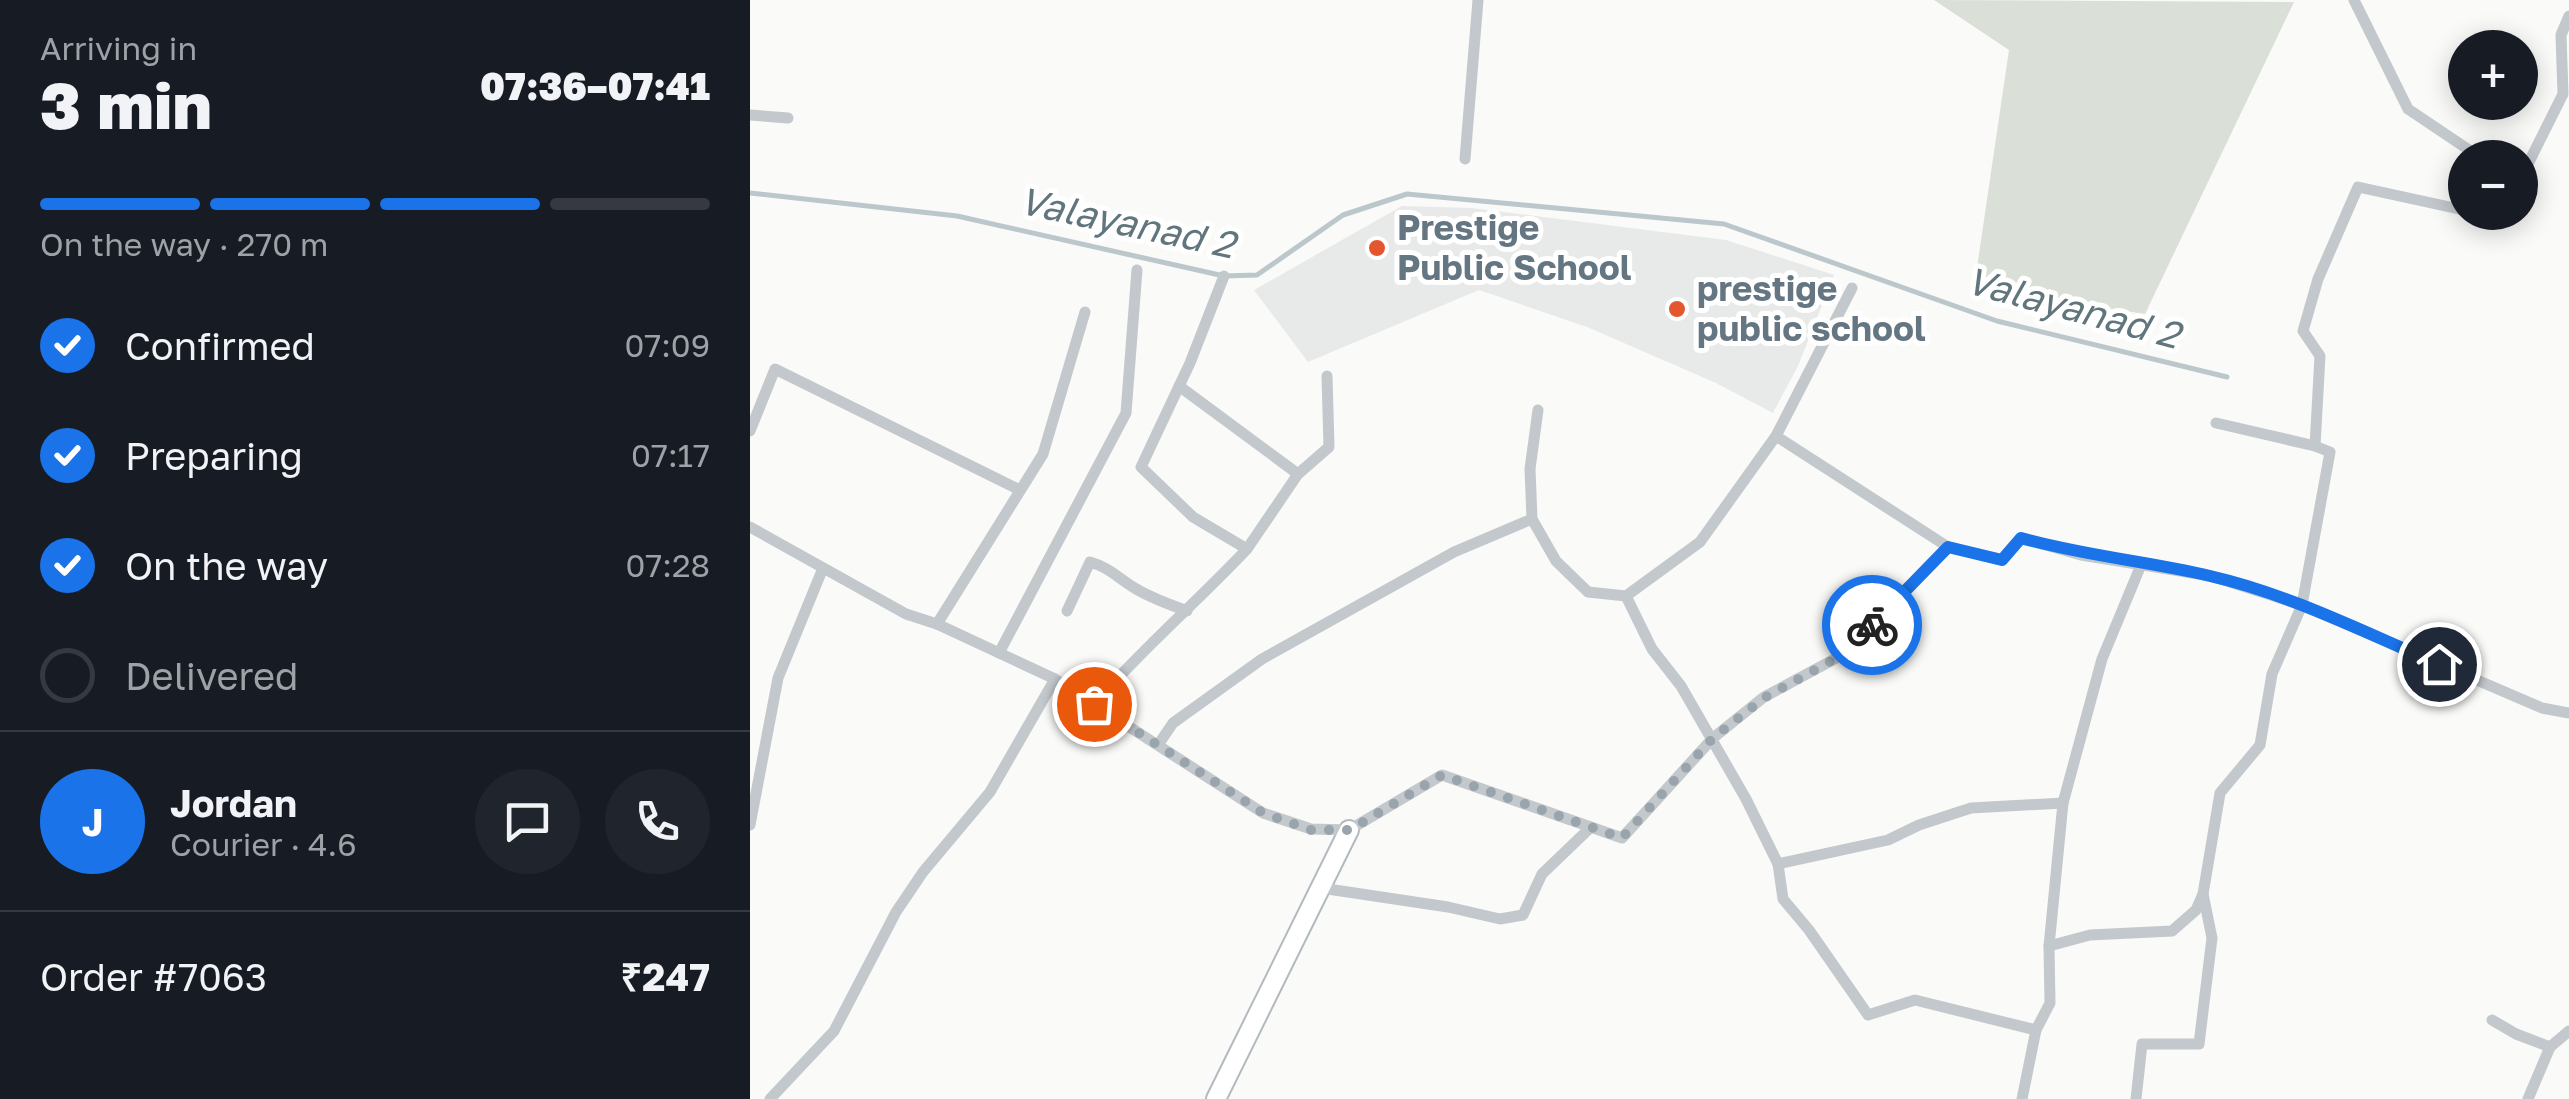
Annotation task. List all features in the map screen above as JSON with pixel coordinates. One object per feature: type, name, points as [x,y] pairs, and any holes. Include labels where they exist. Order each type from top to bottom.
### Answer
[{"type":"street","points":[[1465,160],[1478,0]]},
{"type":"street","points":[[2354,0],[2408,109],[2455,140]]},
{"type":"street","points":[[2538,144],[2563,94],[2561,36],[2569,16]]},
{"type":"street","points":[[750,115],[788,118]]},
{"type":"street","points":[[2315,446],[2320,356],[2303,331],[2318,279],[2358,187],[2448,207]]},
{"type":"street","points":[[998,653],[1126,413],[1137,270]]},
{"type":"street","points":[[1224,276],[1142,467],[1193,518],[1247,548]]},
{"type":"street","points":[[1538,410],[1530,469],[1532,519],[1556,561],[1588,592],[1626,596],[1700,542],[1776,436],[1852,288]]},
{"type":"street","points":[[937,624],[1043,454],[1085,312]]},
{"type":"street","points":[[750,431],[775,370],[1020,490]]},
{"type":"street","points":[[1094,704],[1154,637],[1187,610],[1247,548],[1298,474],[1328,446],[1327,376]]},
{"type":"street","points":[[1179,386],[1298,474]]},
{"type":"street","points":[[2049,946],[2090,935],[2172,930],[2196,910],[2203,894],[2220,793],[2260,746],[2272,674],[2302,605],[2330,452],[2216,423]]},
{"type":"street","points":[[1776,436],[1948,547],[2002,560],[2021,538],[2081,554],[2210,576],[2302,605],[2542,708],[2569,714]]},
{"type":"street","points":[[1158,745],[1173,723],[1262,659],[1454,552],[1532,519]]},
{"type":"street","points":[[750,528],[906,614],[937,624],[1056,679],[1263,813],[1311,830],[1350,830],[1442,775],[1622,838],[1713,738],[1764,698],[1842,655],[1948,547]]},
{"type":"street","points":[[1066,611],[1090,562],[1106,567],[1161,601],[1187,610]]},
{"type":"street","points":[[2022,1099],[2036,1030],[2050,1002],[2049,946],[2064,803],[2102,659],[2141,564]]},
{"type":"street","points":[[750,825],[778,678],[823,568]]},
{"type":"street","points":[[1626,596],[1652,648],[1713,738],[1778,864],[1783,899],[1868,1015],[1915,1000],[2036,1030]]},
{"type":"street","points":[[770,1099],[834,1031],[896,912],[923,872],[990,792],[1056,679]]},
{"type":"street","points":[[1778,864],[1888,840],[1971,808],[2064,803]]},
{"type":"street","points":[[1321,888],[1500,919],[1522,915],[1542,874],[1590,827]]},
{"type":"street","points":[[1216,1099],[1350,830]]},
{"type":"street","points":[[2136,1099],[2142,1044],[2199,1044],[2212,938],[2203,894]]},
{"type":"street","points":[[2492,1020],[2550,1046]]},
{"type":"street","points":[[2528,1099],[2550,1046],[2569,1031]]},
{"type":"shaded area","points":[[1934,0],[2294,2],[2145,314],[1974,288],[2009,50]]},
{"type":"shaded area","name":"prestige public school","points":[[1402,206],[1472,208],[1726,240],[1834,275],[1798,366],[1773,413],[1716,383],[1587,327],[1479,290],[1308,362],[1254,290]]},
{"type":"waterway","name":"Valayanad 2","points":[[750,193],[957,216],[1224,276],[1257,275],[1343,215],[1407,194],[1724,224],[1997,321],[2227,377]]},
{"type":"way so far","points":[[1094,704],[1263,813],[1311,830],[1350,830],[1442,775],[1622,838],[1713,738],[1764,698],[1842,655],[1872,625]]},
{"type":"place","name":"Prestige Public School","points":[[1377,248]]},
{"type":"place","name":"prestige public school","points":[[1677,309]]},
{"type":"route","points":[[1872,625],[1948,547],[2002,560],[2021,538],[2081,554],[2210,576],[2302,605],[2439,664]]}]
